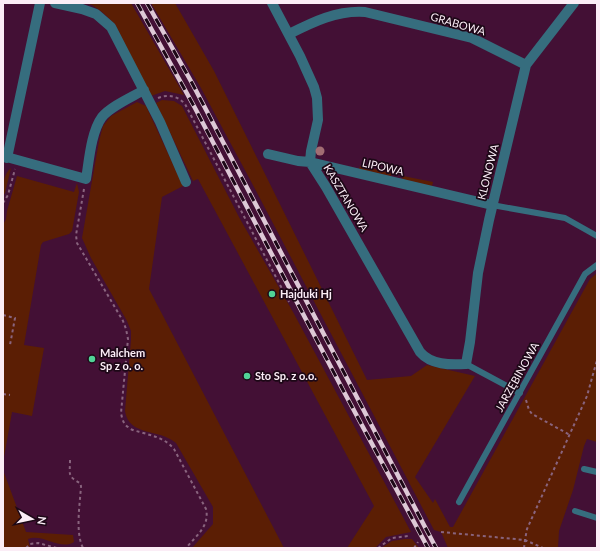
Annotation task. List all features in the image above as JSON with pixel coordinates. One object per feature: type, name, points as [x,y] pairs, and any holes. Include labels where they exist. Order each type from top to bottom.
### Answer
[{"type":"street","points":[[40,3],[9,158],[86,180],[96,126],[103,116],[144,90]]},
{"type":"street","points":[[54,3],[82,9],[96,14],[107,22],[116,34],[150,102],[186,182]]},
{"type":"street","name":"KASZTANOWA","points":[[272,3],[310,77],[317,98],[318,120],[310,151],[310,162],[326,187],[420,352],[425,358],[430,360],[451,364],[466,364]]},
{"type":"street","name":"KLONOWA","points":[[466,364],[478,273],[492,205],[526,65],[574,3]]},
{"type":"street","name":"GRABOWA","points":[[289,34],[338,13],[355,11],[365,12],[472,38],[526,65]]},
{"type":"street","name":"LIPOWA","points":[[268,154],[298,161],[310,162],[492,205]]},
{"type":"lane","points":[[492,205],[565,218],[597,236]]},
{"type":"lane","name":"JARZĘBINOWA","points":[[460,502],[586,274],[597,265]]},
{"type":"lane","points":[[466,364],[520,393]]},
{"type":"lane","points":[[584,469],[597,472]]},
{"type":"lane","points":[[575,512],[597,518]]},
{"type":"path","points":[[150,102],[159,97],[168,95],[178,98],[185,104],[288,302]]},
{"type":"path","points":[[3,203],[8,195],[9,158]]},
{"type":"path","points":[[86,180],[76,239],[78,246],[123,321],[126,329],[128,344],[122,413],[124,424],[131,429],[162,439],[171,444],[206,509],[207,520],[205,525],[186,548]]},
{"type":"path","points":[[3,315],[15,318],[10,345]]},
{"type":"path","points":[[524,548],[527,528],[570,435],[586,396],[597,360]]},
{"type":"path","points":[[520,393],[525,396],[529,410],[532,414],[570,435]]},
{"type":"path","points":[[3,394],[10,395]]},
{"type":"path","points":[[70,460],[71,477],[73,480],[80,483],[81,486],[79,540],[83,548]]},
{"type":"path","points":[[441,532],[524,540],[543,548]]},
{"type":"path","points":[[378,548],[392,538],[408,536]]},
{"type":"path","points":[[414,548],[418,542]]},
{"type":"path","points":[[26,548],[30,544],[38,543],[57,548]]},
{"type":"shaded area","points":[[84,3],[131,3],[184,95],[165,91],[151,96],[115,24],[92,5]]},
{"type":"shaded area","points":[[151,3],[175,3],[214,71],[367,380],[411,376],[427,365],[475,376],[415,477],[433,503],[435,499],[450,527],[453,527],[590,279],[597,273],[597,442],[587,439],[584,446],[573,490],[559,531],[558,548],[448,548],[441,532],[434,530],[201,88]]},
{"type":"shaded area","points":[[162,100],[174,101],[182,106],[240,219],[293,312],[411,532],[386,537],[375,548],[347,548],[374,506],[198,179],[193,181],[156,103]]},
{"type":"shaded area","points":[[137,102],[146,106],[183,186],[162,197],[149,289],[284,548],[192,548],[213,524],[213,507],[176,443],[161,435],[138,429],[132,425],[125,411],[131,331],[127,321],[91,258],[82,238],[103,126],[111,116]]},
{"type":"shaded area","points":[[360,166],[392,173],[391,176],[359,169]]},
{"type":"shaded area","points":[[11,168],[3,196],[3,184],[5,177]]},
{"type":"shaded area","points":[[17,176],[74,192],[77,183],[79,192],[72,231],[69,234],[43,242],[41,245],[24,345],[44,348],[32,416],[12,412],[3,463],[3,225],[6,219]]},
{"type":"shaded area","points":[[403,176],[433,182],[432,186],[402,179]]},
{"type":"shaded area","points":[[3,470],[26,532],[73,535],[74,542],[63,544],[40,538],[34,538],[28,539],[30,548],[3,548]]},
{"type":"shaded area","points":[[412,539],[419,548],[381,548],[392,541]]},
{"type":"railway","points":[[137,3],[195,108],[428,548]]},
{"type":"railway","points":[[147,3],[192,83],[436,548]]},
{"type":"place","name":"Hajduki Hj","points":[[272,294]]},
{"type":"place","name":"Malchem Sp z o. o.","points":[[92,359]]},
{"type":"place","name":"Sto Sp. z o.o.","points":[[247,376]]}]
